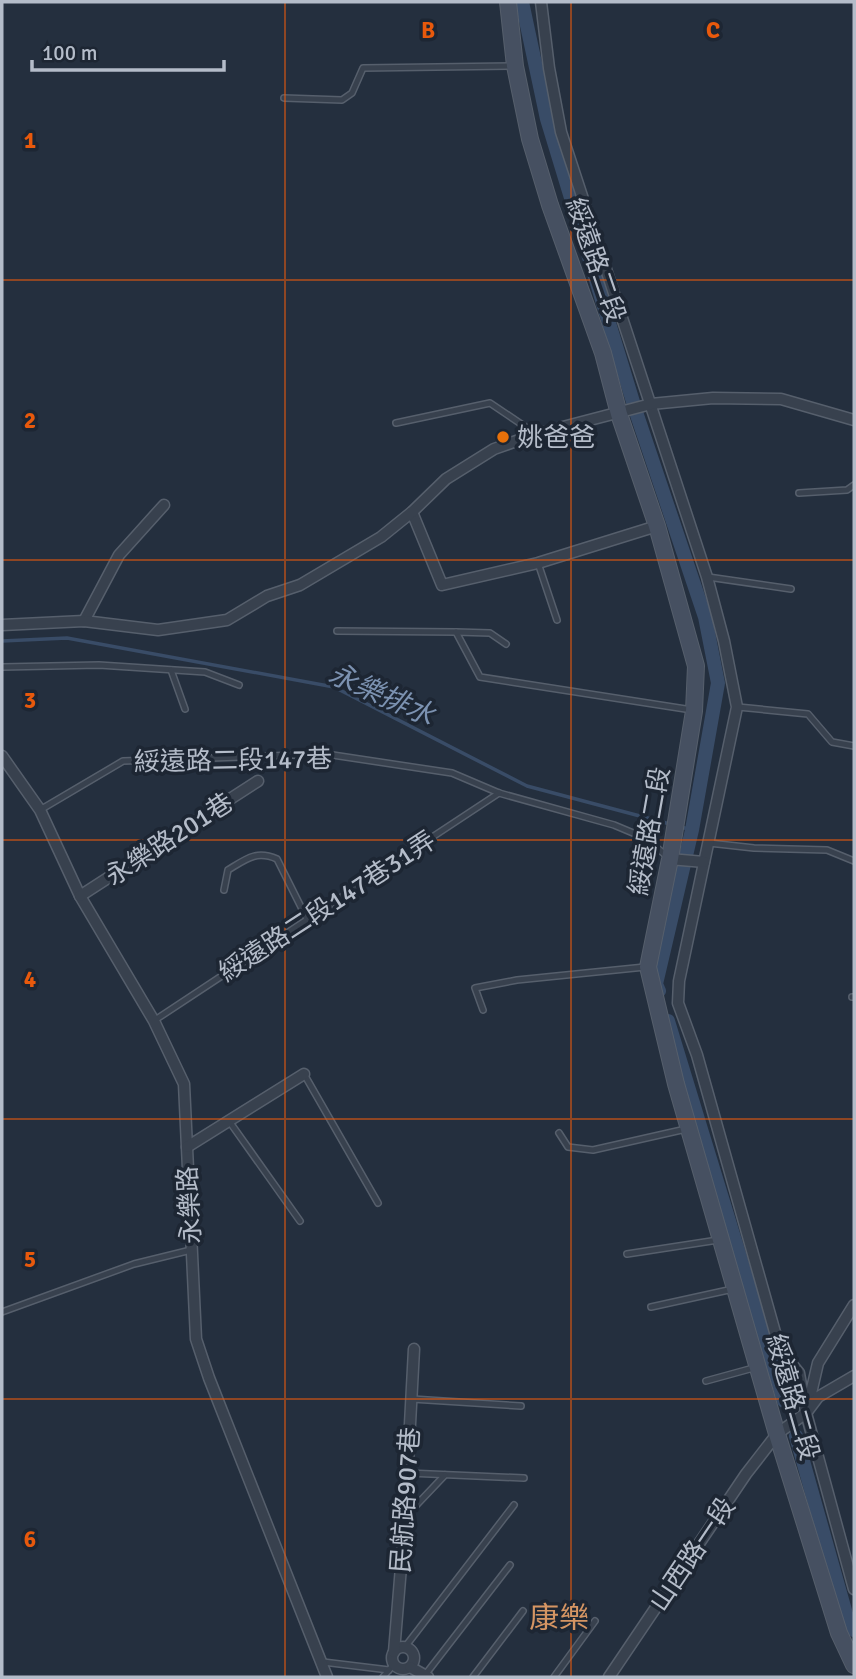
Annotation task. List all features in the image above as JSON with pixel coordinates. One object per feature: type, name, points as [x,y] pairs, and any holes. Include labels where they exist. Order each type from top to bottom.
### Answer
[{"type":"street","name":"綏遠路二段","points":[[508,2],[515,66],[534,153],[603,353],[619,414],[657,526],[696,666],[694,711],[677,820],[648,967],[689,1129],[777,1434],[839,1633],[854,1665]]},
{"type":"street","name":"綏遠路二段","points":[[541,2],[549,68],[561,132],[648,405],[707,577],[724,641],[737,707],[679,981],[678,1003],[697,1055],[780,1350],[799,1373],[806,1413],[854,1589]]},
{"type":"street","points":[[2,625],[84,621],[158,630],[228,620],[267,596],[300,585],[381,537],[412,513],[446,479],[494,449],[536,434],[648,405],[713,398],[781,399],[854,420]]},
{"type":"street","points":[[84,621],[119,555],[164,505]]},
{"type":"street","points":[[412,513],[442,585],[538,563],[657,526]]},
{"type":"street","name":"永樂路","points":[[2,756],[40,810],[80,896],[154,1021],[184,1084],[196,1339],[327,1677]]},
{"type":"street","name":"永樂路201巷","points":[[80,896],[258,781]]},
{"type":"street","points":[[671,854],[704,862]]},
{"type":"street","points":[[187,1147],[304,1074]]},
{"type":"street","points":[[806,1413],[818,1363],[854,1305]]},
{"type":"street","name":"民航路907巷","points":[[400,1649],[414,1349]]},
{"type":"street","name":"山西路一段","points":[[609,1677],[746,1474],[777,1434],[806,1413],[818,1397],[854,1376]]},
{"type":"street","points":[[410,1667],[414,1656],[400,1649],[392,1656],[392,1667],[410,1667],[427,1676]]},
{"type":"lane","points":[[284,98],[342,100],[352,93],[363,68],[515,66]]},
{"type":"lane","points":[[396,423],[490,403],[536,434]]},
{"type":"lane","points":[[799,494],[847,490],[854,485]]},
{"type":"lane","points":[[538,563],[557,620]]},
{"type":"lane","points":[[707,577],[791,589]]},
{"type":"lane","points":[[337,631],[490,633],[506,644]]},
{"type":"lane","points":[[456,632],[481,677],[694,711]]},
{"type":"lane","points":[[2,667],[76,664],[205,672],[239,685]]},
{"type":"lane","points":[[171,670],[185,709]]},
{"type":"lane","points":[[737,707],[808,714],[832,742],[854,746]]},
{"type":"lane","name":"綏遠路二段147巷","points":[[40,810],[122,761],[326,754],[452,774],[499,793],[614,825],[645,838],[671,854]]},
{"type":"lane","name":"綏遠路二段147巷31弄","points":[[154,1021],[499,793]]},
{"type":"lane","points":[[708,843],[754,848],[827,850],[854,862]]},
{"type":"lane","points":[[224,890],[229,870],[248,857],[265,854],[277,859],[307,919]]},
{"type":"lane","points":[[483,1010],[475,988],[648,967]]},
{"type":"lane","points":[[304,1074],[378,1203]]},
{"type":"lane","points":[[229,1121],[300,1221]]},
{"type":"lane","points":[[559,1133],[568,1147],[593,1150],[689,1129]]},
{"type":"lane","points":[[627,1254],[721,1240]]},
{"type":"lane","points":[[2,1312],[134,1264],[191,1250]]},
{"type":"lane","points":[[651,1307],[736,1288]]},
{"type":"lane","points":[[706,1381],[759,1367]]},
{"type":"lane","points":[[412,1399],[521,1406]]},
{"type":"lane","points":[[408,1474],[524,1478]]},
{"type":"lane","points":[[405,1518],[445,1475]]},
{"type":"lane","points":[[400,1649],[514,1504]]},
{"type":"lane","points":[[427,1676],[510,1565]]},
{"type":"lane","points":[[473,1677],[523,1611]]},
{"type":"lane","points":[[554,1677],[595,1621]]},
{"type":"lane","points":[[321,1661],[392,1667]]},
{"type":"lane","points":[[383,1677],[392,1667]]},
{"type":"waterway","points":[[522,2],[547,119],[637,415],[705,617],[718,683],[692,830],[656,984],[659,991]]},
{"type":"waterway","name":"永樂排水","points":[[2,641],[67,638],[334,687],[527,786],[670,824]]},
{"type":"waterway","name":"永樂排水","points":[[681,827],[692,830]]},
{"type":"waterway","points":[[668,1021],[784,1401]]},
{"type":"waterway","points":[[796,1436],[846,1614],[854,1630]]},
{"type":"place","name":"姚爸爸","points":[[503,437]]},
{"type":"district","name":"康樂","points":[[559,1618]]}]
